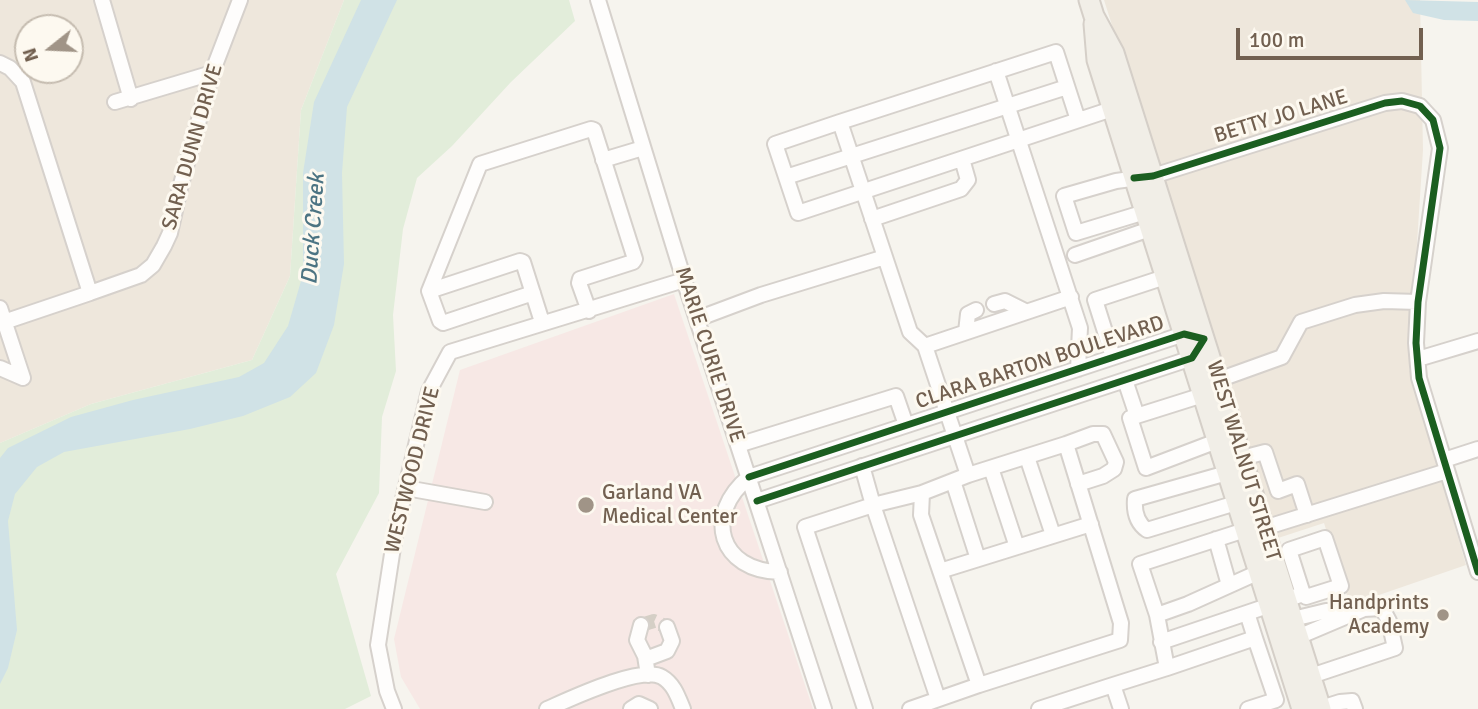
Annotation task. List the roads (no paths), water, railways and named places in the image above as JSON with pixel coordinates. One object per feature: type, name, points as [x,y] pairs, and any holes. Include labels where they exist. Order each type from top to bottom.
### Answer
[{"type":"main road","name":"WEST WALNUT STREET","points":[[1091,8],[1097,60],[1112,109],[1143,177],[1205,339],[1242,458],[1255,529],[1259,572],[1286,599],[1300,701]]},
{"type":"main road","name":"WEST WALNUT STREET","points":[[1091,8],[1114,52],[1143,177],[1148,220],[1236,503],[1255,529],[1286,599],[1321,709]]},
{"type":"street","points":[[102,0],[131,99]]},
{"type":"street","name":"SARA DUNN DRIVE","points":[[2,315],[90,293],[141,275],[153,265],[170,233],[212,73],[240,0]]},
{"type":"street","name":"MARIE CURIE DRIVE","points":[[598,0],[684,280],[824,709]]},
{"type":"street","points":[[1078,120],[1056,52],[775,144],[798,213],[1112,109]]},
{"type":"street","points":[[0,63],[10,68],[23,82],[90,293]]},
{"type":"street","points":[[996,71],[1080,328],[1078,369]]},
{"type":"street","points":[[115,103],[212,73]]},
{"type":"street","points":[[786,177],[1067,87]]},
{"type":"street","name":"BETTY JO LANE","points":[[1148,220],[1076,233],[1064,196],[1143,177],[1385,103],[1402,101],[1420,106],[1433,120],[1440,148],[1418,302]]},
{"type":"street","points":[[840,122],[910,331],[925,346],[968,475]]},
{"type":"street","points":[[533,293],[443,323],[429,291],[480,164],[591,129],[594,130],[635,259],[633,262],[580,279],[589,311]]},
{"type":"street","points":[[603,160],[643,148]]},
{"type":"street","points":[[872,219],[961,189],[968,180],[962,159]]},
{"type":"street","points":[[1075,255],[1148,220]]},
{"type":"street","points":[[697,319],[761,295],[885,257]]},
{"type":"street","points":[[429,291],[520,261],[523,262],[542,322]]},
{"type":"street","points":[[1113,358],[1095,300],[1166,277]]},
{"type":"street","name":"WESTWOOD DRIVE","points":[[394,709],[387,691],[378,645],[396,528],[429,391],[450,352],[684,280]]},
{"type":"street","points":[[925,346],[1071,297]]},
{"type":"street","points":[[994,304],[1004,301],[1025,311]]},
{"type":"street","points":[[1217,380],[1282,357],[1301,322],[1355,305],[1384,301],[1418,302],[1419,377],[1478,572]]},
{"type":"street","points":[[966,331],[968,314],[976,310]]},
{"type":"street","points":[[0,368],[23,378],[2,315]]},
{"type":"street","name":"CLARA BARTON BOULEVARD","points":[[749,477],[1184,334],[1205,339]]},
{"type":"street","points":[[1192,358],[1205,339]]},
{"type":"street","points":[[1418,359],[1477,344]]},
{"type":"street","name":"CLARA BARTON BOULEVARD","points":[[757,501],[1192,358]]},
{"type":"street","points":[[1125,380],[1137,416]]},
{"type":"street","points":[[1203,395],[1130,418],[1146,468],[1217,441]]},
{"type":"street","points":[[738,445],[896,396],[906,425]]},
{"type":"street","points":[[865,709],[805,527],[873,505],[922,493],[1093,434],[1103,434],[1116,462],[1114,469],[1103,476],[1078,484]]},
{"type":"street","points":[[910,709],[1120,640],[1121,623],[1066,444]]},
{"type":"street","points":[[1167,668],[1157,615],[1140,564],[1216,539],[1307,515],[1446,466],[1478,449]]},
{"type":"street","points":[[1242,458],[1265,452],[1278,491],[1297,484],[1307,515]]},
{"type":"street","points":[[1027,457],[1053,535]]},
{"type":"street","points":[[862,466],[938,699]]},
{"type":"street","points":[[991,468],[1017,547]]},
{"type":"street","points":[[1227,473],[1135,499],[1134,507],[1140,525],[1147,530],[1236,503]]},
{"type":"street","points":[[749,477],[728,499],[722,515],[722,532],[728,548],[740,561],[754,569],[780,572]]},
{"type":"street","points":[[953,481],[978,559]]},
{"type":"street","points":[[406,488],[485,502]]},
{"type":"street","points":[[922,493],[921,515],[979,685]]},
{"type":"street","points":[[940,571],[1091,524]]},
{"type":"street","points":[[1216,539],[1229,585]]},
{"type":"street","points":[[1157,615],[1259,572]]},
{"type":"street","points":[[1161,642],[1286,599]]},
{"type":"street","points":[[1295,628],[1382,608],[1389,621],[1395,648],[1311,676]]},
{"type":"street","points":[[1247,613],[1278,704]]},
{"type":"street","points":[[641,625],[637,640],[645,656],[648,675]]},
{"type":"street","points":[[667,627],[671,640],[666,652],[673,686],[683,709]]},
{"type":"street","points":[[1039,709],[1255,638]]},
{"type":"street","points":[[645,656],[651,657],[666,652]]},
{"type":"street","points":[[547,709],[635,675],[660,676],[673,686]]},
{"type":"street","points":[[1113,685],[1121,709]]},
{"type":"street","points":[[1248,709],[1300,701]]},
{"type":"street","points":[[1321,709],[1352,701],[1355,709]]},
{"type":"street","points":[[631,709],[639,704],[650,709]]},
{"type":"water","name":"Duck Creek","points":[[361,0],[397,0],[347,107],[342,173],[344,264],[334,325],[316,373],[290,397],[243,416],[190,429],[64,452],[37,467],[15,494],[8,521],[17,630],[8,668],[0,684],[0,458],[8,448],[71,417],[133,400],[239,377],[264,363],[288,326],[303,274],[303,173],[314,102]]},
{"type":"water","points":[[1405,0],[1478,2],[1478,21],[1444,20],[1413,13]]},
{"type":"tunnel","points":[[641,625],[654,621],[667,627]]},
{"type":"place","name":"Garland VA Medical Center","points":[[586,505]]},
{"type":"place","name":"Handprints Academy","points":[[1443,615]]}]
